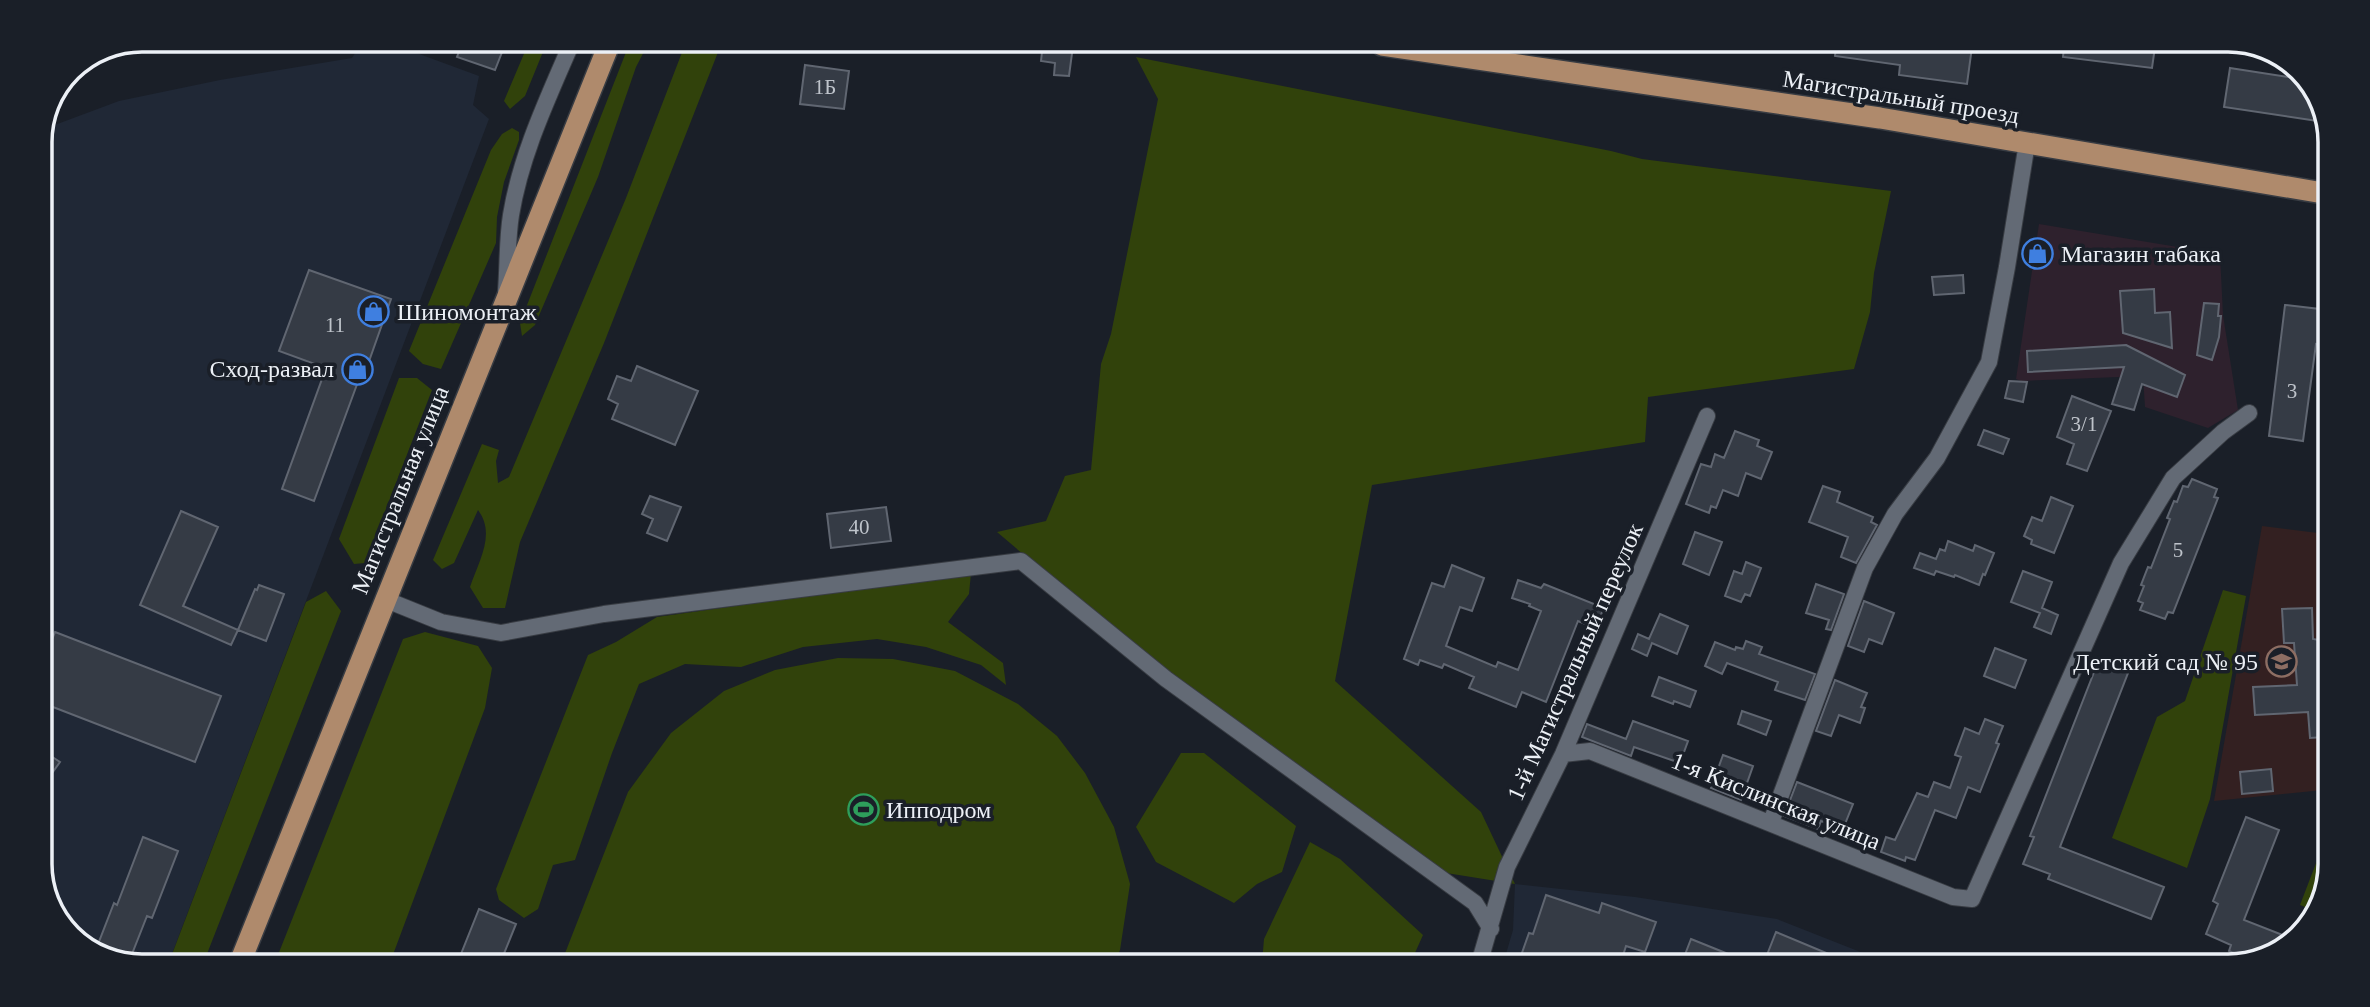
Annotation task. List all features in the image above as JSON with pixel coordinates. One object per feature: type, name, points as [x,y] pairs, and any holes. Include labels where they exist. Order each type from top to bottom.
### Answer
[{"type":"main road","name":"Магистральная улица","points":[[243,954],[606,52]]},
{"type":"main road","name":"Магистральный проезд","points":[[1430,52],[1880,118],[2317,192]]},
{"type":"street","points":[[505,298],[511,216],[520,173],[568,52]]},
{"type":"street","points":[[1771,822],[1865,568],[1895,513],[1937,458],[1989,362],[2027,144]]},
{"type":"street","name":"1-я Кислинская улица","points":[[1563,754],[1590,751],[1952,897],[1972,899],[2122,563],[2173,478],[2223,432],[2249,413]]},
{"type":"street","name":"1-й Магистральный переулок","points":[[1482,954],[1507,867],[1563,754],[1707,416]]},
{"type":"street","points":[[384,599],[441,622],[501,633],[604,614],[1021,561],[1166,679],[1475,903],[1491,929]]},
{"type":"shaded area","points":[[356,52],[414,52],[479,76],[473,105],[489,119],[172,954],[125,953],[108,948],[75,924],[62,904],[54,882],[55,125],[119,101],[220,80],[352,58]]},
{"type":"shaded area","points":[[2039,224],[2220,254],[2223,315],[2238,410],[2208,428],[2145,407],[2143,376],[2021,381],[2016,379]]},
{"type":"shaded area","name":"Детский сад № 95","points":[[2262,526],[2318,533],[2318,791],[2214,801]]},
{"type":"shaded area","points":[[1515,884],[1635,897],[1777,919],[1866,954],[1506,954],[1513,930]]},
{"type":"green space","points":[[525,52],[543,52],[525,96],[510,109],[504,101]]},
{"type":"green space","points":[[626,52],[644,52],[636,67],[598,177],[535,325],[522,336],[520,323]]},
{"type":"green space","points":[[682,52],[718,52],[604,343],[520,542],[505,608],[483,608],[470,587],[486,538],[486,528],[478,510],[454,563],[442,569],[433,560],[482,444],[499,450],[496,461],[498,483],[509,477],[626,198]]},
{"type":"green space","points":[[1136,57],[1642,159],[1891,191],[1874,273],[1870,312],[1854,369],[1648,397],[1645,442],[1372,485],[1335,681],[1481,812],[1515,884],[1440,872],[1176,684],[997,532],[1046,521],[1065,476],[1091,470],[1101,364],[1111,334],[1158,99]]},
{"type":"green space","points":[[512,128],[519,132],[519,140],[504,182],[497,217],[496,243],[441,369],[423,364],[409,351],[491,150],[502,134]]},
{"type":"green space","points":[[399,378],[417,378],[432,390],[365,563],[354,564],[339,539]]},
{"type":"green space","points":[[971,573],[969,594],[948,622],[1003,663],[1006,685],[981,665],[926,647],[877,639],[803,647],[741,667],[685,664],[639,684],[575,860],[553,865],[538,909],[524,918],[499,900],[496,889],[588,655],[616,642],[657,617]]},
{"type":"green space","points":[[2223,590],[2246,596],[2210,799],[2187,868],[2112,838],[2157,717],[2185,701]]},
{"type":"green space","points":[[326,591],[341,611],[207,954],[172,954],[306,602]]},
{"type":"green space","points":[[425,632],[478,646],[492,668],[485,708],[393,954],[278,954],[403,639]]},
{"type":"green space","name":"Ипподром","points":[[838,658],[893,659],[955,671],[1018,704],[1057,736],[1085,773],[1114,827],[1130,884],[1118,954],[565,954],[628,792],[671,733],[724,691],[775,670]]},
{"type":"green space","points":[[1181,753],[1204,753],[1296,826],[1282,872],[1257,884],[1234,903],[1156,862],[1136,827]]},
{"type":"green space","points":[[1310,842],[1340,859],[1423,935],[1414,954],[1263,954],[1264,939]]},
{"type":"green space","points":[[2318,858],[2311,899],[2306,907],[2300,905]]},
{"type":"building","points":[[459,52],[502,52],[495,70],[457,57]]},
{"type":"building","points":[[1042,52],[1072,52],[1069,76],[1054,75],[1055,63],[1041,61]]},
{"type":"building","points":[[1835,52],[1971,52],[1967,84],[1899,75],[1900,65],[1835,56]]},
{"type":"building","points":[[2064,52],[2154,52],[2152,68],[2063,57]]},
{"type":"building","points":[[805,65],[849,71],[844,109],[800,104]]},
{"type":"building","points":[[2230,68],[2289,77],[2308,103],[2315,121],[2224,107]]},
{"type":"building","points":[[309,270],[391,299],[362,381],[359,379],[314,501],[282,489],[326,368],[279,351]]},
{"type":"building","points":[[1963,275],[1964,293],[1934,295],[1932,277]]},
{"type":"building","points":[[2154,289],[2155,313],[2170,312],[2172,348],[2123,333],[2120,291]]},
{"type":"building","points":[[2204,303],[2219,304],[2218,316],[2221,316],[2219,337],[2212,360],[2197,355]]},
{"type":"building","points":[[2285,305],[2317,309],[2317,344],[2303,441],[2269,436]]},
{"type":"building","points":[[2126,345],[2185,375],[2177,397],[2142,384],[2134,410],[2112,404],[2124,367],[2028,372],[2027,351]]},
{"type":"building","points":[[637,366],[698,391],[675,445],[612,419],[618,404],[608,399],[617,376],[631,381]]},
{"type":"building","points":[[2009,381],[2027,382],[2023,402],[2005,398]]},
{"type":"building","points":[[2072,396],[2111,411],[2087,471],[2067,464],[2074,444],[2057,437]]},
{"type":"building","points":[[1984,430],[2009,439],[2003,454],[1978,445]]},
{"type":"building","points":[[1735,431],[1759,440],[1757,446],[1772,452],[1761,479],[1746,473],[1738,496],[1723,490],[1716,508],[1711,506],[1709,513],[1686,504],[1701,464],[1711,467],[1715,454],[1724,458]]},
{"type":"building","points":[[2192,479],[2217,489],[2214,497],[2218,498],[2173,613],[2168,612],[2165,619],[2140,610],[2143,603],[2138,601],[2144,586],[2141,585],[2148,567],[2151,568],[2174,501],[2177,502],[2183,486],[2188,487]]},
{"type":"building","points":[[1823,486],[1840,492],[1837,502],[1873,517],[1871,522],[1877,525],[1856,563],[1841,557],[1848,537],[1809,522]]},
{"type":"building","points":[[650,496],[681,507],[667,541],[647,533],[653,519],[642,514]]},
{"type":"building","points":[[2051,497],[2073,506],[2054,553],[2031,544],[2032,540],[2024,536],[2032,517],[2042,521]]},
{"type":"building","points":[[886,507],[891,541],[831,548],[827,514]]},
{"type":"building","points":[[181,511],[218,527],[183,606],[238,630],[231,645],[140,605]]},
{"type":"building","points":[[1695,532],[1722,542],[1709,575],[1683,564]]},
{"type":"building","points":[[1948,541],[1973,551],[1975,545],[1994,553],[1979,585],[1955,575],[1954,577],[1936,571],[1934,575],[1914,568],[1920,553],[1936,559],[1940,549],[1945,551]]},
{"type":"building","points":[[1746,562],[1761,568],[1750,596],[1745,594],[1741,602],[1725,596],[1734,571],[1742,574]]},
{"type":"building","points":[[1452,565],[1484,578],[1472,611],[1460,607],[1446,646],[1496,667],[1498,662],[1518,670],[1541,611],[1512,598],[1518,580],[1541,588],[1544,584],[1604,608],[1595,628],[1578,621],[1546,702],[1522,692],[1516,707],[1469,688],[1474,677],[1444,664],[1442,668],[1420,660],[1418,665],[1404,659],[1432,583],[1444,587]]},
{"type":"building","points":[[2023,571],[2052,582],[2042,608],[2058,615],[2051,634],[2034,627],[2040,613],[2011,602]]},
{"type":"building","points":[[1816,584],[1844,594],[1831,630],[1826,629],[1829,620],[1806,613]]},
{"type":"building","points":[[259,585],[284,594],[266,641],[238,630]]},
{"type":"building","points":[[1864,601],[1894,613],[1882,644],[1869,639],[1864,652],[1848,646]]},
{"type":"building","points":[[2312,608],[2313,639],[2318,640],[2318,737],[2310,738],[2308,712],[2255,715],[2253,687],[2297,685],[2294,643],[2284,643],[2282,609]]},
{"type":"building","points":[[1660,614],[1688,626],[1677,654],[1652,643],[1647,656],[1632,649],[1638,634],[1649,639]]},
{"type":"building","points":[[55,632],[221,696],[195,762],[53,707]]},
{"type":"building","points":[[1746,641],[1762,647],[1759,654],[1815,674],[1805,700],[1775,690],[1778,682],[1727,663],[1722,674],[1705,666],[1715,642],[1735,650],[1736,647],[1743,649]]},
{"type":"building","points":[[1995,648],[2026,660],[2015,688],[1984,676]]},
{"type":"building","points":[[2098,662],[2128,673],[2060,847],[2164,887],[2151,919],[2048,879],[2050,874],[2023,864],[2034,837],[2030,836]]},
{"type":"building","points":[[1659,677],[1696,691],[1690,707],[1652,696]]},
{"type":"building","points":[[1835,680],[1867,693],[1861,707],[1865,708],[1860,723],[1839,715],[1831,736],[1816,731]]},
{"type":"building","points":[[1742,711],[1771,721],[1766,735],[1738,724]]},
{"type":"building","points":[[1985,719],[2003,726],[1996,743],[1999,744],[1980,792],[1968,787],[1956,818],[1935,810],[1915,860],[1906,857],[1905,861],[1881,852],[1886,837],[1895,840],[1917,793],[1928,797],[1934,782],[1950,788],[1961,757],[1955,755],[1965,728],[1979,734]]},
{"type":"building","points":[[1633,721],[1688,741],[1680,763],[1634,747],[1631,756],[1582,737],[1587,724],[1626,739]]},
{"type":"building","points":[[1723,755],[1753,766],[1741,800],[1711,788]]},
{"type":"building","points":[[53,757],[60,762],[53,772]]},
{"type":"building","points":[[2271,769],[2273,791],[2242,794],[2240,772]]},
{"type":"building","points":[[1797,782],[1853,804],[1843,829],[1821,821],[1818,829],[1784,816]]},
{"type":"building","points":[[2246,817],[2279,830],[2244,920],[2282,935],[2251,951],[2236,954],[2229,951],[2231,945],[2206,934],[2218,904],[2213,901]]},
{"type":"building","points":[[143,837],[178,851],[152,918],[147,916],[132,953],[108,948],[99,942],[114,903],[117,905]]},
{"type":"building","points":[[1546,895],[1599,913],[1602,903],[1656,922],[1645,952],[1626,946],[1623,954],[1522,954],[1529,933],[1533,934]]},
{"type":"building","points":[[479,909],[516,924],[504,954],[461,954]]},
{"type":"building","points":[[1776,932],[1829,954],[1767,954]]},
{"type":"building","points":[[1691,939],[1728,954],[1685,954]]},
{"type":"place","name":"Магазин табака","points":[[2038,254]]},
{"type":"place","name":"Шиномонтаж","points":[[374,312]]},
{"type":"place","name":"Сход-развал","points":[[357,369]]},
{"type":"place","name":"Детский сад № 95","points":[[2281,662]]},
{"type":"place","name":"Ипподром","points":[[863,810]]}]
